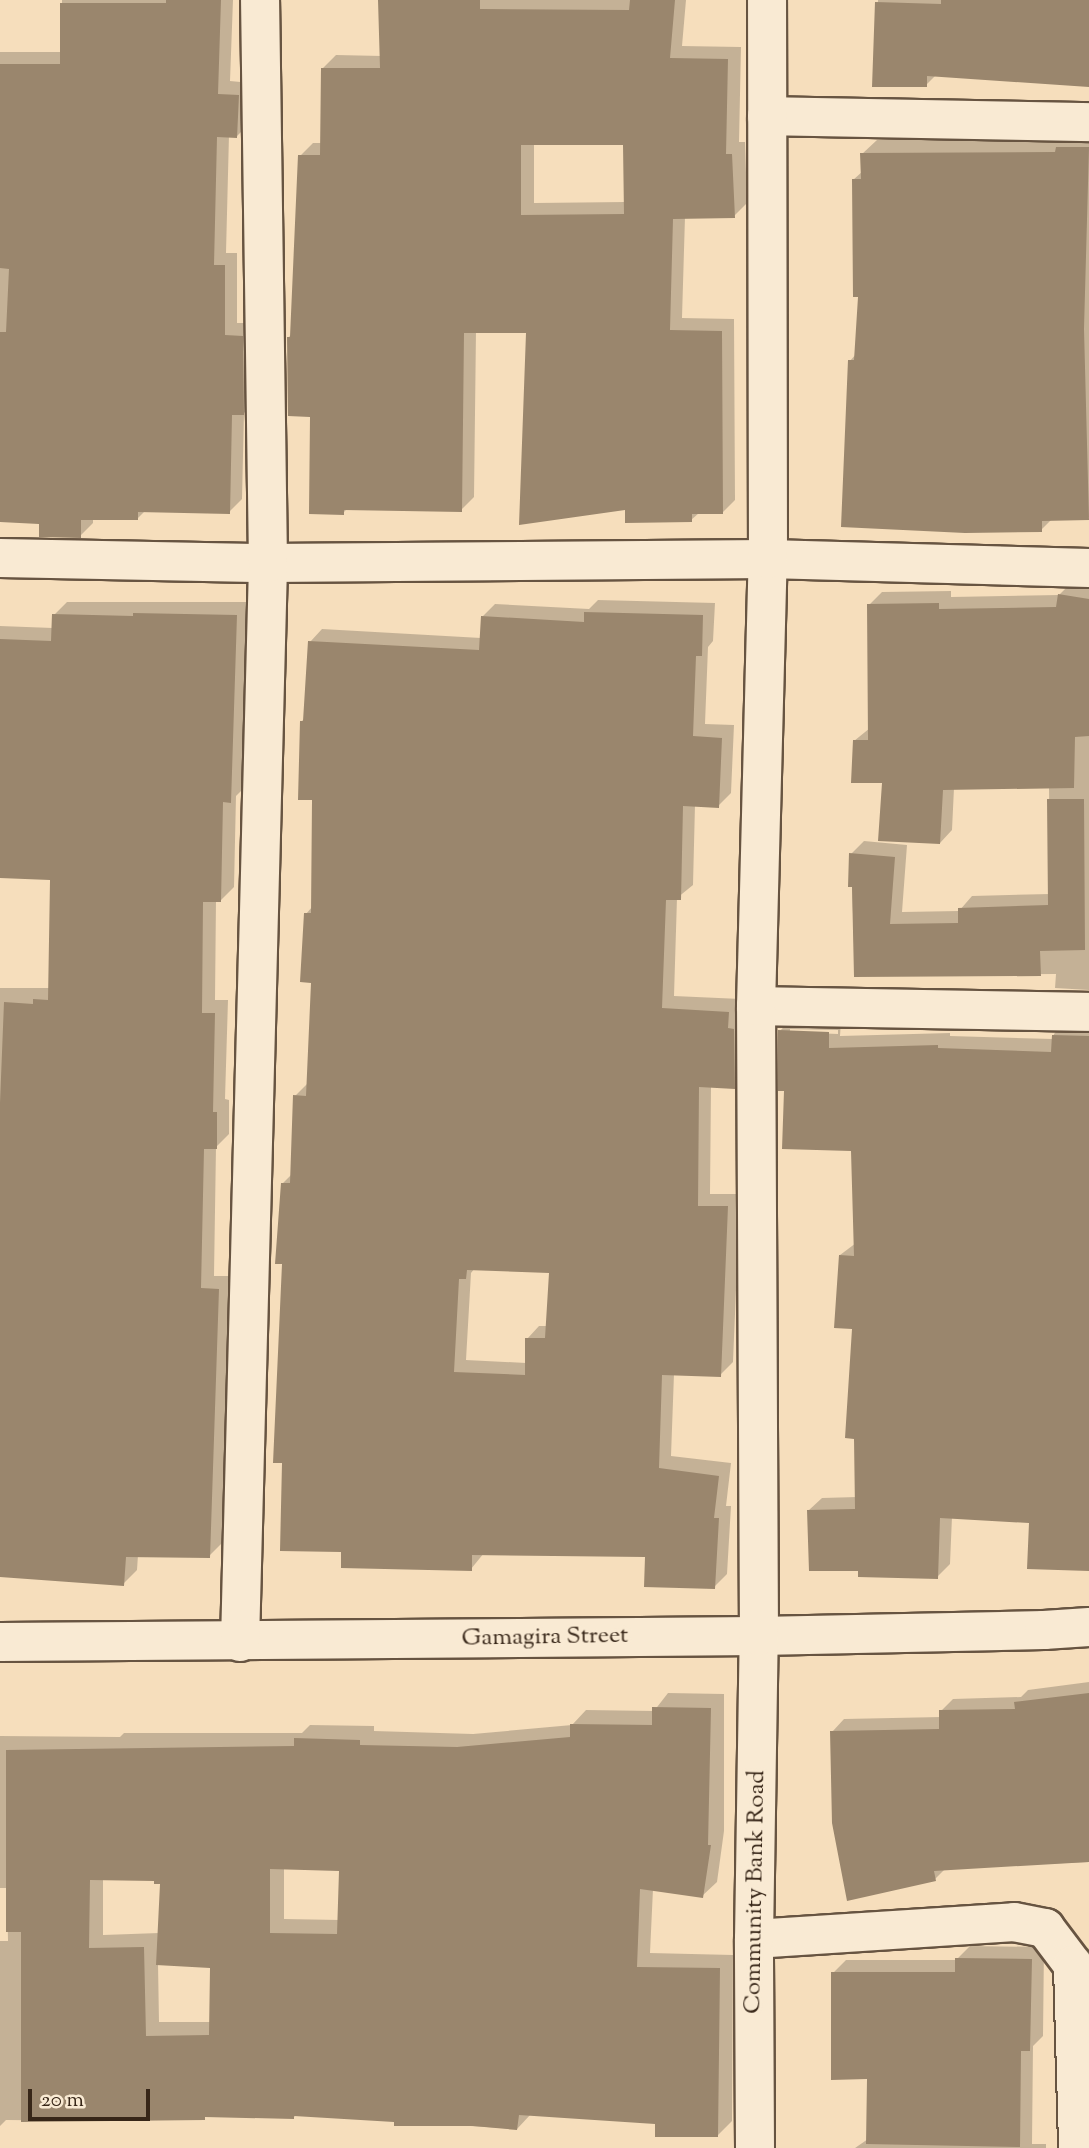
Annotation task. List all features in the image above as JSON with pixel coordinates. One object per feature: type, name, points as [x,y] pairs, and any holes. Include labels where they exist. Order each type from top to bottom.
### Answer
[{"type":"street","points":[[240,1642],[268,563],[260,0]]},
{"type":"street","name":"Community Bank Road","points":[[755,2148],[754,1939],[759,1636],[756,1006],[768,559],[767,0]]},
{"type":"street","points":[[767,116],[1089,122]]},
{"type":"street","points":[[0,558],[268,563],[768,559],[1089,568]]},
{"type":"street","points":[[756,1006],[1089,1012]]},
{"type":"street","name":"Gamagira Street","points":[[0,1642],[759,1636],[1089,1627]]},
{"type":"street","points":[[754,1939],[1014,1922],[1045,1928],[1073,1965],[1079,2148]]},
{"type":"building","points":[[166,0],[221,0],[218,94],[239,95],[237,138],[217,137],[214,265],[225,265],[225,335],[243,336],[244,415],[232,415],[230,514],[138,512],[138,520],[81,520],[81,538],[39,537],[39,524],[0,522],[0,332],[6,332],[9,269],[0,268],[0,64],[60,64],[60,3],[166,3]]},
{"type":"building","points":[[378,0],[480,0],[480,9],[629,10],[630,0],[675,0],[670,58],[728,59],[726,154],[732,154],[735,218],[673,219],[670,330],[722,331],[723,514],[692,514],[692,522],[625,523],[625,510],[519,525],[526,333],[464,333],[462,512],[344,510],[344,515],[309,514],[310,417],[288,416],[287,337],[290,337],[298,155],[320,155],[321,68],[380,68]],"holes":[[[521,145],[623,145],[624,214],[521,215]]]},
{"type":"building","points":[[941,0],[1089,0],[1089,87],[927,76],[927,87],[872,87],[875,2],[941,4]]},
{"type":"building","points":[[1056,147],[1089,147],[1084,329],[1089,520],[1042,521],[1042,532],[965,533],[841,527],[848,360],[854,360],[858,297],[853,297],[852,179],[861,179],[860,153],[1055,152]]},
{"type":"building","points":[[1058,594],[1089,599],[1089,736],[1075,737],[1074,788],[943,790],[940,844],[878,841],[882,783],[851,783],[853,740],[868,740],[867,604],[939,603],[939,609],[1056,607]]},
{"type":"building","points":[[584,612],[703,615],[702,656],[696,656],[693,736],[722,738],[719,808],[683,806],[681,900],[666,900],[662,1008],[729,1012],[728,1028],[734,1029],[735,1089],[699,1087],[698,1206],[728,1206],[721,1377],[662,1375],[659,1468],[719,1476],[714,1518],[719,1518],[715,1589],[644,1587],[645,1557],[472,1555],[472,1571],[341,1568],[341,1552],[280,1551],[282,1463],[273,1463],[282,1264],[275,1264],[281,1183],[290,1183],[293,1095],[306,1096],[311,983],[300,982],[304,913],[311,913],[312,800],[298,800],[300,721],[303,721],[308,641],[479,650],[481,616],[584,622]],"holes":[[[467,1270],[549,1273],[545,1338],[525,1338],[525,1375],[454,1372],[459,1279],[466,1279]]]},
{"type":"building","points":[[133,613],[237,615],[231,803],[223,802],[221,902],[203,902],[202,1013],[215,1013],[213,1112],[217,1112],[217,1149],[204,1149],[201,1288],[219,1289],[210,1558],[126,1557],[124,1586],[0,1577],[0,1103],[4,1002],[33,1004],[33,999],[48,1000],[50,880],[0,878],[0,639],[51,641],[52,614],[133,616]]},
{"type":"building","points":[[1047,799],[1084,799],[1085,950],[1040,951],[1041,976],[854,977],[852,887],[848,887],[849,853],[895,857],[890,924],[958,923],[958,908],[1048,905]]},
{"type":"building","points":[[778,1030],[829,1032],[829,1048],[938,1045],[938,1048],[1051,1052],[1052,1035],[1089,1036],[1089,1571],[1027,1569],[1029,1523],[940,1518],[938,1579],[858,1577],[858,1571],[809,1571],[807,1510],[855,1509],[854,1439],[845,1438],[852,1329],[834,1328],[839,1255],[854,1256],[851,1151],[782,1149],[784,1091],[778,1091]]},
{"type":"building","points":[[1089,1693],[1089,1862],[934,1871],[936,1881],[847,1901],[832,1823],[830,1731],[939,1729],[939,1710],[1015,1709],[1014,1702]]},
{"type":"building","points":[[652,1707],[711,1708],[708,1845],[711,1845],[703,1898],[640,1889],[637,1967],[720,1968],[718,2137],[655,2137],[655,2124],[519,2115],[517,2130],[473,2126],[394,2126],[394,2122],[294,2116],[294,2119],[205,2117],[205,2120],[21,2122],[21,1932],[6,1932],[6,1750],[294,1746],[294,1738],[360,1740],[360,1745],[457,1747],[570,1737],[570,1724],[652,1725]],"holes":[[[270,1869],[339,1871],[337,1934],[270,1933]],[[90,1880],[154,1881],[154,1884],[160,1884],[156,1965],[210,1968],[209,2035],[146,2036],[144,1947],[89,1948]]]},
{"type":"building","points":[[955,1958],[1032,1959],[1030,2051],[1021,2051],[1020,2147],[866,2144],[867,2079],[831,2080],[831,1972],[955,1972]]}]
